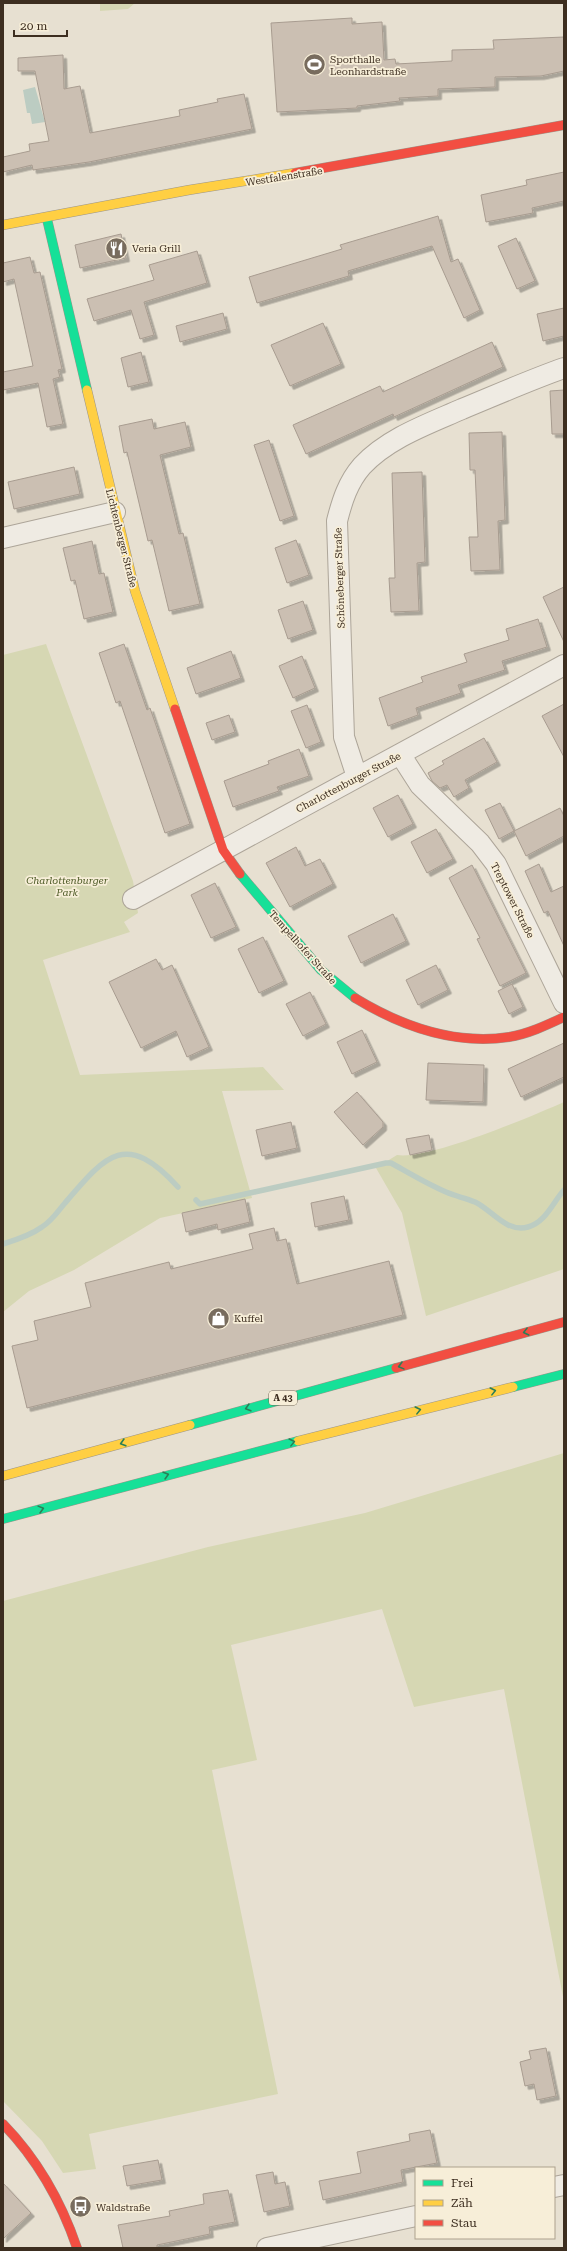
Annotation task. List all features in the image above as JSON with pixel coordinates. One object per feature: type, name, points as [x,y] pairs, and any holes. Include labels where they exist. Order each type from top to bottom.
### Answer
[{"type":"main road","name":"Westfalenstraße","points":[[3,225],[47,219],[145,198],[364,163],[564,125]]},
{"type":"main road","name":"Lichtenberger Straße","points":[[47,219],[115,512],[136,591],[223,850]]},
{"type":"main road","name":"Tempelhofer Straße","points":[[223,850],[243,880],[333,982],[372,1009],[398,1022],[438,1033],[486,1039],[510,1037],[534,1030],[564,1017]]},
{"type":"main road","name":"A 43","points":[[3,1476],[564,1322]]},
{"type":"main road","points":[[3,1519],[177,1472],[564,1374]]},
{"type":"main road","points":[[3,2124],[20,2141],[45,2176],[65,2213],[77,2248]]},
{"type":"street","name":"Schöneberger Straße","points":[[357,777],[344,737],[337,521],[342,500],[350,483],[362,466],[379,450],[403,436],[516,386],[564,368]]},
{"type":"street","points":[[3,538],[115,512]]},
{"type":"street","name":"Charlottenburger Straße","points":[[133,899],[564,665]]},
{"type":"street","name":"Treptower Straße","points":[[400,754],[420,786],[480,843],[496,864],[564,1004]]},
{"type":"street","points":[[267,2248],[415,2216]]},
{"type":"green space","points":[[100,3],[135,3],[128,9],[100,11]]},
{"type":"green space","name":"Charlottenburger Park","points":[[46,644],[133,881],[138,913],[124,922],[130,932],[43,960],[80,1075],[263,1067],[284,1090],[222,1091],[252,1198],[160,1218],[74,1270],[29,1291],[3,1312],[3,655]]},
{"type":"green space","points":[[564,1102],[564,1269],[426,1316],[402,1213],[376,1168],[397,1155],[412,1155],[455,1144],[505,1127]]},
{"type":"green space","points":[[564,1453],[564,2002],[504,1689],[414,1707],[382,1609],[231,1645],[257,1760],[212,1770],[278,2094],[89,2134],[96,2169],[63,2173],[42,2141],[3,2101],[3,1601],[208,1547],[365,1513]]},
{"type":"shaded area","points":[[35,87],[45,122],[32,124],[30,113],[27,113],[23,90]]},
{"type":"building","points":[[352,18],[352,24],[382,22],[384,60],[395,59],[396,64],[452,61],[452,50],[494,49],[493,40],[564,37],[564,71],[541,76],[495,77],[495,87],[438,89],[438,96],[399,98],[400,101],[357,106],[357,108],[277,112],[271,23]]},
{"type":"building","points":[[63,55],[64,89],[80,86],[90,133],[180,116],[179,110],[218,102],[217,99],[244,94],[252,129],[89,162],[33,170],[32,165],[3,172],[3,157],[30,151],[29,144],[49,141],[35,71],[18,71],[18,58]]},
{"type":"building","points":[[564,172],[564,201],[532,208],[533,213],[486,222],[481,195],[527,185],[526,180]]},
{"type":"building","points":[[438,216],[451,262],[458,259],[480,310],[464,318],[432,246],[348,271],[349,276],[257,303],[249,277],[342,249],[340,245]]},
{"type":"building","points":[[121,234],[126,258],[80,268],[75,245]]},
{"type":"building","points":[[516,238],[535,281],[517,289],[498,246]]},
{"type":"building","points":[[197,251],[207,283],[144,302],[154,335],[140,339],[131,310],[94,321],[87,299],[154,280],[149,265]]},
{"type":"building","points":[[30,257],[34,273],[40,272],[62,369],[58,370],[60,377],[53,379],[63,424],[47,427],[38,383],[3,390],[3,372],[33,366],[14,279],[3,282],[3,263]]},
{"type":"building","points":[[564,308],[564,336],[543,341],[537,314]]},
{"type":"building","points":[[223,313],[227,329],[180,342],[176,326]]},
{"type":"building","points":[[323,323],[341,364],[290,386],[271,345]]},
{"type":"building","points":[[492,342],[503,367],[394,417],[393,414],[306,454],[293,425],[380,386],[383,392]]},
{"type":"building","points":[[141,352],[149,382],[128,387],[121,358]]},
{"type":"building","points":[[564,390],[564,434],[552,434],[550,391]]},
{"type":"building","points":[[152,419],[154,429],[185,422],[191,447],[160,455],[179,534],[183,533],[200,604],[169,611],[152,540],[148,541],[127,452],[124,453],[119,426]]},
{"type":"building","points":[[502,432],[505,520],[498,521],[500,570],[471,571],[469,537],[478,537],[475,470],[470,470],[469,433]]},
{"type":"building","points":[[269,440],[294,516],[280,521],[254,445]]},
{"type":"building","points":[[74,467],[80,494],[14,509],[8,482]]},
{"type":"building","points":[[422,472],[425,562],[417,563],[419,611],[391,612],[389,578],[395,578],[392,473]]},
{"type":"building","points":[[296,540],[309,575],[287,583],[275,548]]},
{"type":"building","points":[[92,541],[99,574],[104,573],[113,612],[84,619],[75,580],[71,581],[63,548]]},
{"type":"building","points":[[564,587],[564,642],[543,597]]},
{"type":"building","points":[[303,601],[313,630],[288,639],[278,610]]},
{"type":"building","points":[[538,619],[547,647],[502,661],[505,670],[458,685],[461,693],[416,708],[418,715],[388,726],[379,698],[423,682],[421,677],[467,662],[464,654],[509,640],[506,629]]},
{"type":"building","points":[[124,644],[147,710],[150,708],[190,824],[165,833],[120,701],[116,703],[99,653]]},
{"type":"building","points":[[231,651],[241,678],[196,694],[187,668]]},
{"type":"building","points":[[302,656],[315,688],[293,698],[279,666]]},
{"type":"building","points":[[564,704],[564,757],[542,716]]},
{"type":"building","points":[[307,705],[321,742],[306,748],[291,711]]},
{"type":"building","points":[[229,715],[235,732],[212,740],[206,723]]},
{"type":"building","points":[[484,738],[497,762],[465,780],[469,788],[454,797],[447,785],[440,788],[432,781],[428,773],[444,764],[442,761]]},
{"type":"building","points":[[299,749],[309,776],[277,787],[279,791],[233,807],[224,781],[269,764],[268,761]]},
{"type":"building","points":[[398,795],[413,824],[388,837],[373,808]]},
{"type":"building","points":[[500,803],[514,831],[499,839],[485,810]]},
{"type":"building","points":[[560,808],[564,816],[564,836],[526,856],[514,831]]},
{"type":"building","points":[[436,829],[453,859],[427,873],[411,842]]},
{"type":"building","points":[[296,847],[305,866],[320,859],[333,884],[290,907],[266,863]]},
{"type":"building","points":[[539,864],[551,892],[564,886],[564,946],[548,911],[544,913],[525,871]]},
{"type":"building","points":[[472,865],[526,973],[500,986],[477,939],[480,938],[449,878]]},
{"type":"building","points":[[215,883],[236,927],[211,938],[191,895]]},
{"type":"building","points":[[393,914],[406,941],[361,963],[348,936]]},
{"type":"building","points":[[263,937],[284,981],[259,993],[238,949]]},
{"type":"building","points":[[156,959],[162,970],[172,965],[209,1047],[187,1057],[176,1031],[141,1048],[109,982]]},
{"type":"building","points":[[436,965],[448,990],[418,1005],[406,980]]},
{"type":"building","points":[[512,984],[523,1007],[509,1014],[498,991]]},
{"type":"building","points":[[310,992],[326,1024],[303,1036],[286,1004]]},
{"type":"building","points":[[362,1030],[377,1062],[352,1074],[337,1042]]},
{"type":"building","points":[[564,1043],[564,1077],[521,1097],[508,1069]]},
{"type":"building","points":[[428,1063],[484,1065],[483,1102],[426,1100]]},
{"type":"building","points":[[357,1092],[383,1122],[383,1127],[363,1145],[334,1112]]},
{"type":"building","points":[[291,1122],[297,1148],[262,1156],[256,1130]]},
{"type":"building","points":[[429,1135],[432,1150],[410,1155],[406,1139]]},
{"type":"building","points":[[344,1196],[349,1220],[315,1227],[311,1203]]},
{"type":"building","points":[[245,1199],[250,1222],[218,1230],[217,1224],[186,1232],[182,1213]]},
{"type":"building","name":"Kuffel","points":[[274,1228],[277,1241],[286,1239],[297,1284],[389,1261],[403,1315],[27,1408],[12,1346],[38,1340],[34,1321],[91,1307],[85,1283],[169,1262],[171,1269],[253,1249],[249,1234]]},
{"type":"building","points":[[546,2048],[556,2096],[537,2100],[534,2084],[525,2086],[520,2062],[531,2059],[529,2051]]},
{"type":"building","points":[[430,2130],[437,2163],[401,2170],[403,2182],[323,2200],[319,2181],[361,2173],[357,2152],[410,2141],[409,2134]]},
{"type":"building","points":[[158,2160],[162,2180],[127,2186],[123,2166]]},
{"type":"building","points":[[273,2172],[275,2184],[285,2182],[290,2206],[264,2212],[256,2175]]},
{"type":"building","points":[[3,2183],[31,2213],[3,2239]]},
{"type":"building","points":[[228,2190],[235,2222],[209,2227],[210,2234],[157,2245],[157,2248],[123,2248],[118,2225],[170,2216],[169,2211],[204,2204],[203,2194]]},
{"type":"waterway","points":[[3,1244],[28,1235],[46,1225],[93,1172],[105,1162],[117,1156],[130,1154],[144,1159],[160,1169],[178,1187]]},
{"type":"waterway","points":[[196,1200],[200,1204],[391,1163],[439,1189],[475,1202],[506,1224],[520,1228],[528,1227],[540,1221],[564,1190]]},
{"type":"traffic: fast","points":[[47,219],[87,390]]},
{"type":"traffic: fast","points":[[240,874],[321,970],[355,998]]},
{"type":"traffic: fast","points":[[190,1425],[396,1368]]},
{"type":"traffic: fast","points":[[513,1387],[564,1374]]},
{"type":"traffic: fast","points":[[3,1519],[298,1441]]},
{"type":"traffic: slow","points":[[3,225],[189,190],[295,173]]},
{"type":"traffic: slow","points":[[87,390],[135,591],[175,709]]},
{"type":"traffic: slow","points":[[298,1441],[513,1387]]},
{"type":"traffic: slow","points":[[3,1476],[190,1425]]},
{"type":"traffic: jam","points":[[295,173],[564,125]]},
{"type":"traffic: jam","points":[[175,709],[223,850],[240,874]]},
{"type":"traffic: jam","points":[[355,998],[410,1025],[449,1036],[469,1038],[489,1039],[516,1036],[537,1029],[564,1017]]},
{"type":"traffic: jam","points":[[396,1368],[564,1322]]},
{"type":"traffic: jam","points":[[3,2124],[27,2152],[47,2182],[64,2214],[77,2248]]},
{"type":"place","name":"Sporthalle Leonhardstraße","points":[[314,65]]},
{"type":"place","name":"Veria Grill","points":[[116,248]]},
{"type":"place","name":"Kuffel","points":[[218,1318]]},
{"type":"place","name":"Waldstraße","points":[[80,2207]]}]
